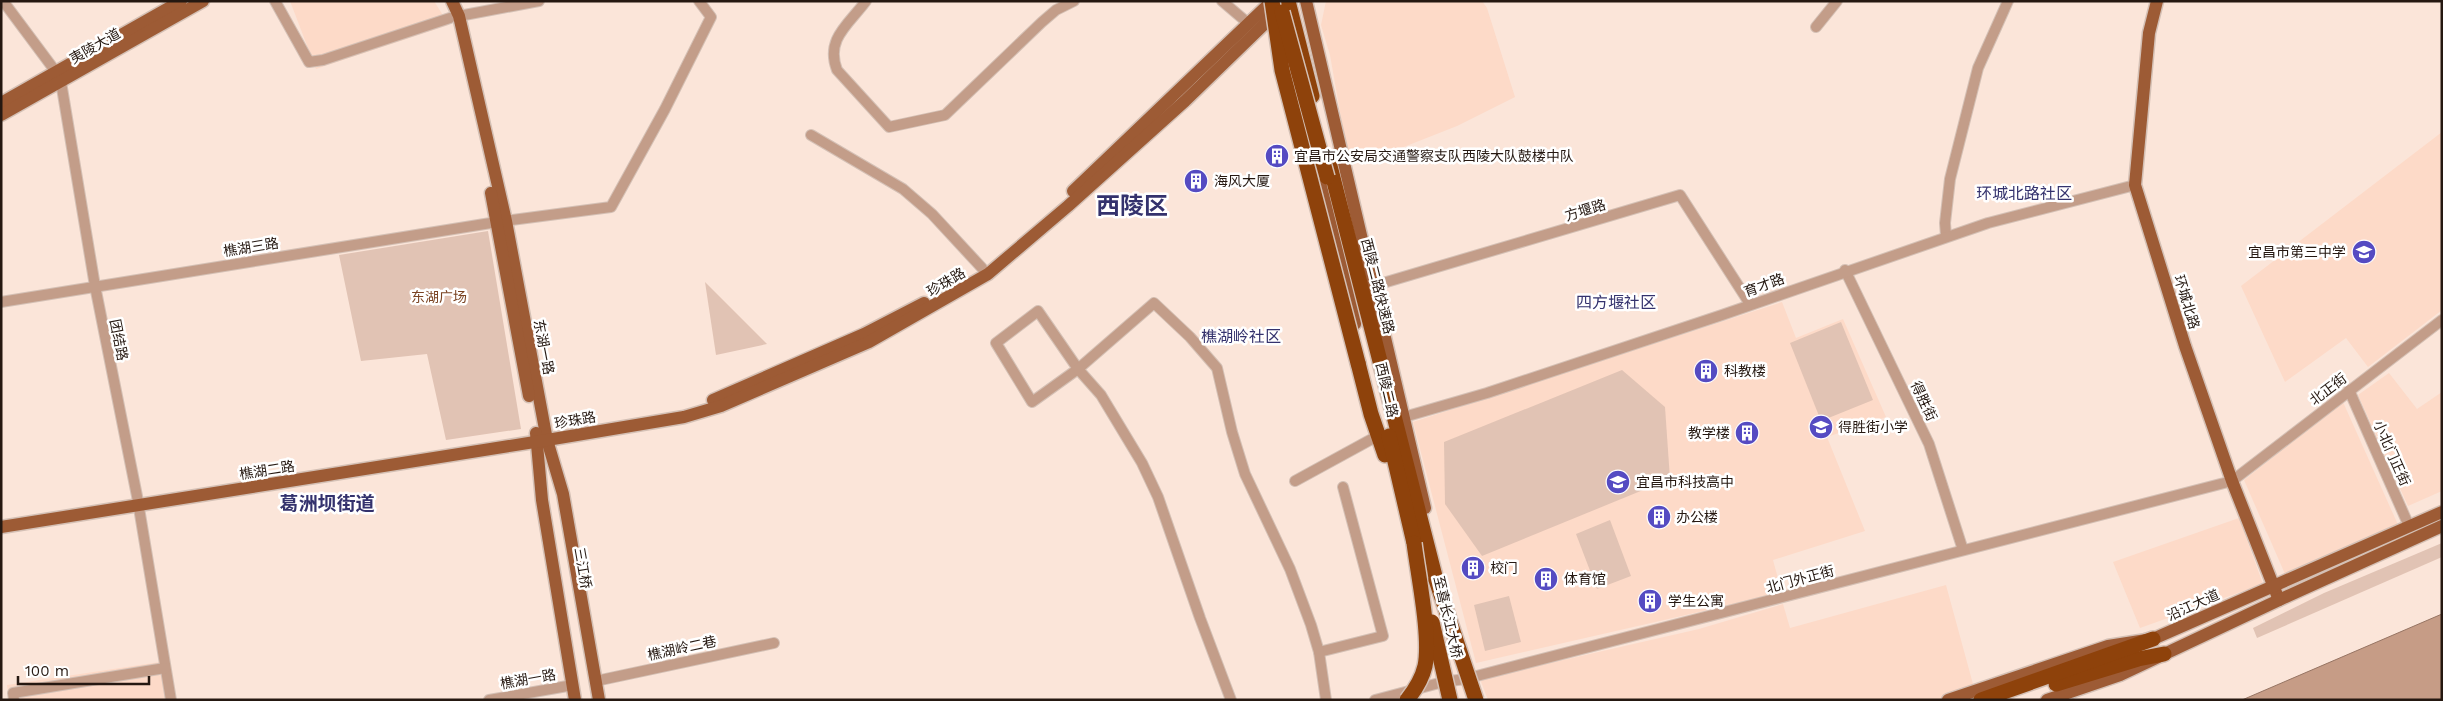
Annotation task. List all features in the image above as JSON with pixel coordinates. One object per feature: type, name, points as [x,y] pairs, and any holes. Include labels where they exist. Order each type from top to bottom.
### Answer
[{"type":"highway","name":"西陵二路快速路","points":[[1288,1],[1436,580]]},
{"type":"highway","points":[[1275,3],[1282,70],[1371,414],[1380,435],[1387,460]]},
{"type":"highway","name":"西陵二路快速路","points":[[1275,3],[1327,177],[1414,542]]},
{"type":"highway","points":[[1406,700],[1420,682],[1425,666],[1426,643],[1414,542]]},
{"type":"highway","name":"至喜长江大桥","points":[[1414,542],[1448,700]]},
{"type":"highway","points":[[1436,580],[1476,700]]},
{"type":"highway","name":"至喜长江大桥","points":[[1436,580],[1466,700]]},
{"type":"highway","points":[[1981,700],[2153,639]]},
{"type":"highway","points":[[2007,700],[2138,659],[2164,654]]},
{"type":"main road","name":"夷陵大道","points":[[1,115],[181,1]]},
{"type":"main road","name":"夷陵大道","points":[[1,103],[61,76],[203,1]]},
{"type":"main road","points":[[443,1],[454,17]]},
{"type":"main road","points":[[452,1],[454,17],[501,222],[542,438],[563,494],[599,700]]},
{"type":"main road","name":"珍珠路","points":[[542,438],[682,409],[718,398],[864,334],[939,294],[982,268],[1064,199],[1249,24],[1275,3],[1288,1]]},
{"type":"main road","name":"西陵二路","points":[[1306,1],[1470,700]]},
{"type":"main road","points":[[1312,26],[1314,1]]},
{"type":"main road","name":"环城北路","points":[[2157,1],[2149,33],[2135,185],[2185,346],[2232,481],[2279,600]]},
{"type":"main road","name":"珍珠路","points":[[542,438],[684,417],[721,406],[869,342],[944,301],[988,274],[1068,206],[1185,101],[1275,3]]},
{"type":"main road","name":"西陵二路","points":[[1275,3],[1380,435]]},
{"type":"main road","points":[[542,438],[542,500],[575,700]]},
{"type":"main road","name":"樵湖二路","points":[[1,519],[542,438]]},
{"type":"main road","name":"三江桥","points":[[542,438],[581,700]]},
{"type":"main road","name":"三江桥","points":[[542,438],[590,700]]},
{"type":"main road","points":[[1387,460],[1448,700]]},
{"type":"main road","name":"樵湖二路","points":[[1,527],[141,499]]},
{"type":"main road","name":"沿江大道","points":[[1948,700],[2108,646],[2153,639],[2442,512]]},
{"type":"main road","points":[[2047,700],[2120,675],[2442,526]]},
{"type":"street","name":"团结路","points":[[3,1],[61,76]]},
{"type":"street","name":"团结路","points":[[10,1],[61,76],[98,286],[141,499],[177,700]]},
{"type":"street","points":[[275,1],[310,62],[323,60],[454,17],[539,1]]},
{"type":"street","name":"樵湖三路","points":[[1,302],[501,222],[610,207],[664,109],[711,17],[699,1]]},
{"type":"street","points":[[866,1],[835,40],[833,60],[837,70],[889,127],[945,115],[1042,22],[1056,10],[1074,1]]},
{"type":"street","points":[[1222,1],[1249,24]]},
{"type":"street","points":[[1816,26],[1837,1]]},
{"type":"street","points":[[1946,236],[1945,223],[1950,179],[1978,68],[2008,1]]},
{"type":"street","points":[[811,135],[903,189],[932,214],[982,268]]},
{"type":"street","name":"育才路","points":[[1404,417],[1495,390],[1946,236],[1988,223],[2135,185]]},
{"type":"street","name":"方堰路","points":[[1373,286],[1538,239],[1680,195],[1750,304]]},
{"type":"street","name":"得胜街","points":[[1845,270],[1929,444],[1963,550]]},
{"type":"street","points":[[1231,700],[1158,497],[1142,463],[1101,395],[1078,369],[1038,311],[996,343],[1032,402],[1078,369],[1154,303],[1190,337],[1217,368],[1232,432],[1245,474],[1290,569],[1319,652],[1326,700]]},
{"type":"street","name":"北正街","points":[[2232,481],[2442,320]]},
{"type":"street","name":"小北门正街","points":[[2349,390],[2409,526]]},
{"type":"street","points":[[1296,481],[1380,435]]},
{"type":"street","name":"北门外正街","points":[[1375,700],[1442,682],[1465,680],[2232,481]]},
{"type":"street","points":[[1319,652],[1383,636],[1344,487]]},
{"type":"street","name":"团结路","points":[[141,499],[171,700]]},
{"type":"street","name":"樵湖岭二巷","points":[[596,681],[774,643]]},
{"type":"street","points":[[14,700],[13,692],[165,668]]},
{"type":"street","name":"樵湖一路","points":[[489,700],[573,685]]},
{"type":"shaded area","points":[[290,1],[434,1],[449,25],[316,69]]},
{"type":"shaded area","points":[[1326,1],[1482,1],[1487,8],[1515,97],[1457,126],[1386,154],[1349,163],[1330,55],[1321,25]]},
{"type":"shaded area","name":"宜昌市第三中学","points":[[2442,132],[2442,310],[2368,367],[2346,338],[2285,382],[2241,286]]},
{"type":"shaded area","name":"宜昌市科技高中","points":[[1782,302],[1796,338],[1843,319],[1886,417],[1827,437],[1865,531],[1773,560],[1782,593],[1476,663],[1413,422]]},
{"type":"shaded area","points":[[2389,373],[2417,409],[2442,392],[2442,491],[2408,506],[2358,395]]},
{"type":"shaded area","points":[[2343,402],[2399,527],[2285,574],[2244,480]]},
{"type":"shaded area","points":[[2239,518],[2263,584],[2140,628],[2113,562]]},
{"type":"shaded area","points":[[1946,585],[1976,695],[1957,700],[1488,700],[1480,679],[1699,629],[1783,604],[1790,628]]},
{"type":"shaded area","points":[[2442,614],[2442,700],[2242,700]]},
{"type":"shaded area","points":[[160,662],[167,700],[9,700],[7,685]]},
{"type":"green space","name":"东湖广场","points":[[488,231],[521,429],[446,440],[427,354],[361,361],[339,255]]},
{"type":"green space","points":[[705,282],[767,344],[716,355]]},
{"type":"green space","points":[[1841,322],[1873,400],[1821,421],[1790,343]]},
{"type":"green space","points":[[1622,370],[1665,407],[1670,479],[1482,556],[1445,504],[1444,442]]},
{"type":"green space","points":[[1610,520],[1631,576],[1597,589],[1576,534]]},
{"type":"green space","points":[[2442,543],[2442,557],[2257,638],[2253,628],[2324,593]]},
{"type":"green space","points":[[1509,596],[1521,642],[1485,651],[1474,605]]},
{"type":"place","name":"宜昌市公安局交通警察支队西陵大队鼓楼中队","points":[[1277,156]]},
{"type":"place","name":"海风大厦","points":[[1196,181]]},
{"type":"place","name":"宜昌市第三中学","points":[[2364,252]]},
{"type":"place","name":"科教楼","points":[[1706,371]]},
{"type":"place","name":"得胜街小学","points":[[1821,427]]},
{"type":"place","name":"教学楼","points":[[1747,433]]},
{"type":"place","name":"宜昌市科技高中","points":[[1618,482]]},
{"type":"place","name":"办公楼","points":[[1659,517]]},
{"type":"place","name":"校门","points":[[1473,568]]},
{"type":"place","name":"体育馆","points":[[1546,579]]},
{"type":"place","name":"学生公寓","points":[[1650,601]]},
{"type":"district","name":"环城北路社区","points":[[2024,193]]},
{"type":"district","name":"西陵区","points":[[1132,206]]},
{"type":"district","name":"四方堰社区","points":[[1616,302]]},
{"type":"district","name":"樵湖岭社区","points":[[1241,336]]},
{"type":"district","name":"葛洲坝街道","points":[[327,503]]}]
